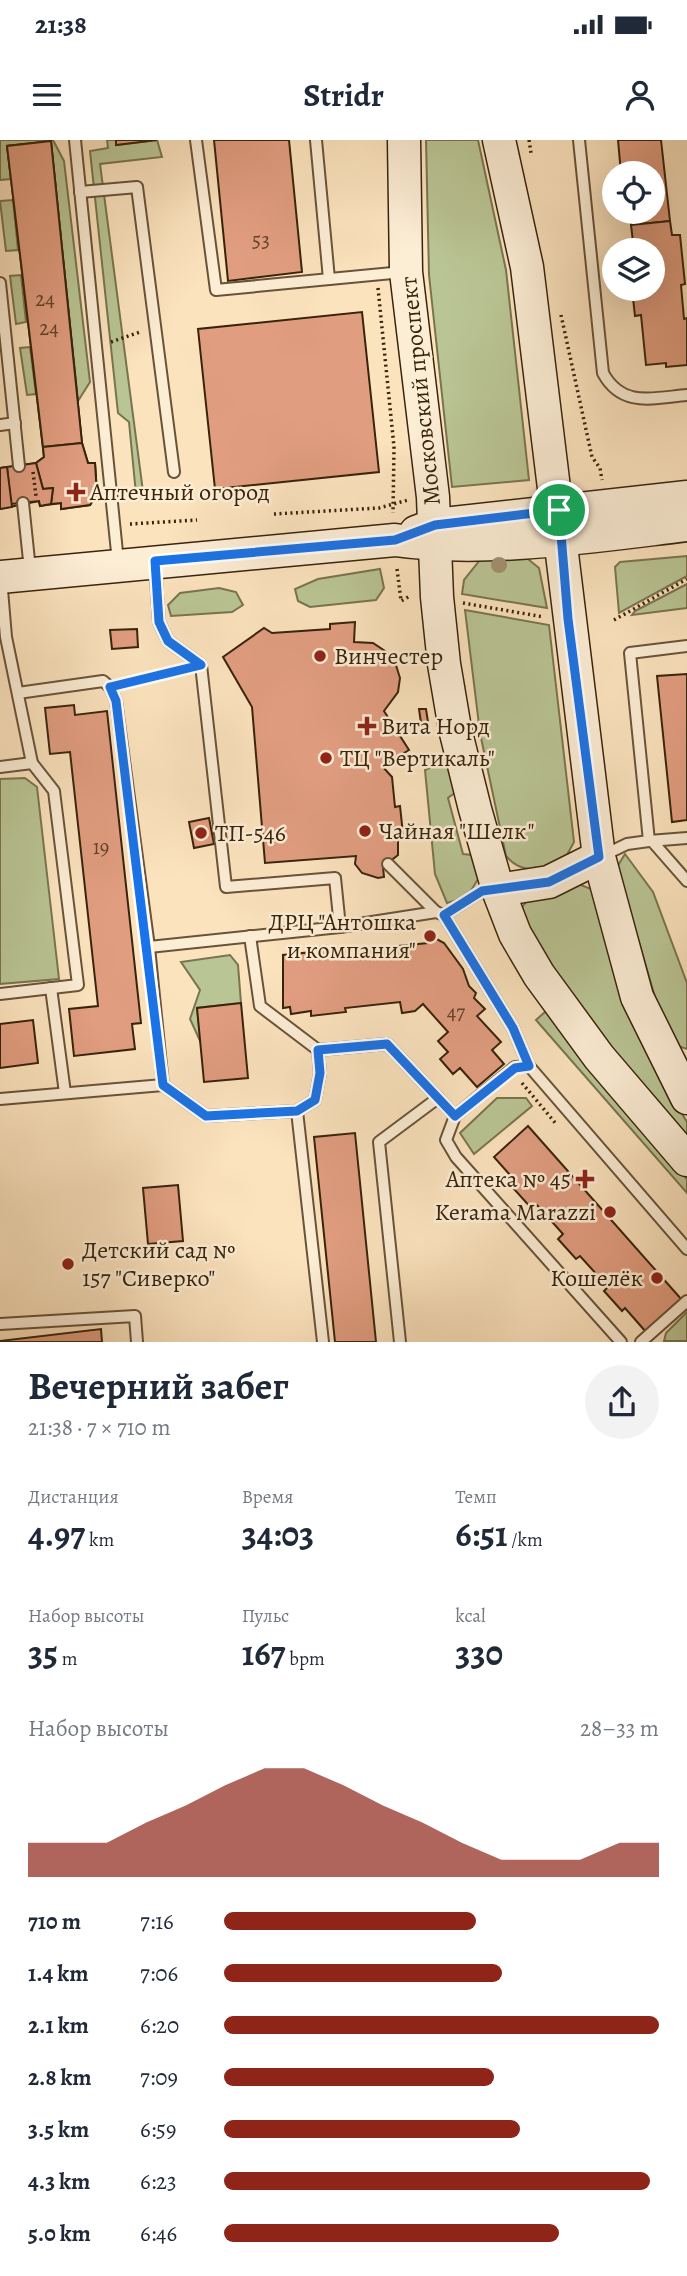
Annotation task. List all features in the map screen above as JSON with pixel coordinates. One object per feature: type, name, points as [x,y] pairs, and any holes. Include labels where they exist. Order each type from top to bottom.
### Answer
[{"type":"main road","name":"Московский проспект","points":[[404,140],[406,272],[435,535],[437,597],[455,729],[498,890],[515,933],[564,1010],[599,1057],[687,1160]]},
{"type":"main road","points":[[499,140],[527,267],[599,857],[637,997],[687,1098]]},
{"type":"main road","points":[[560,524],[687,497]]},
{"type":"main road","points":[[11,576],[560,524],[687,526]]},
{"type":"main road","points":[[498,890],[549,882],[599,857]]},
{"type":"lane","points":[[75,140],[118,565]]},
{"type":"lane","points":[[196,140],[216,290],[406,272]]},
{"type":"lane","points":[[316,140],[329,279]]},
{"type":"lane","points":[[579,140],[603,373],[618,392],[635,400],[687,395]]},
{"type":"lane","points":[[80,192],[137,187],[174,472]]},
{"type":"lane","points":[[0,283],[19,466]]},
{"type":"lane","points":[[0,425],[15,424]]},
{"type":"lane","points":[[0,994],[78,985],[54,791],[32,763],[6,637],[11,576],[23,503]]},
{"type":"lane","points":[[155,561],[159,622],[168,641],[201,665],[226,887],[335,878],[341,927]]},
{"type":"lane","points":[[687,646],[630,653],[651,841],[687,881]]},
{"type":"lane","points":[[18,693],[103,681],[110,687],[116,701],[149,947],[163,1085]]},
{"type":"lane","points":[[0,766],[32,763]]},
{"type":"lane","points":[[599,857],[628,844],[687,838]]},
{"type":"lane","points":[[388,864],[440,914],[513,1028],[529,1066],[687,1250]]},
{"type":"lane","points":[[149,947],[440,914],[482,891],[498,890]]},
{"type":"lane","points":[[250,936],[260,1006],[318,1050],[387,1044],[455,1116]]},
{"type":"lane","points":[[51,988],[65,1093]]},
{"type":"lane","points":[[0,1099],[163,1085],[206,1116],[297,1111],[315,1100],[320,1073],[318,1050]]},
{"type":"lane","points":[[529,1066],[515,1068],[455,1116],[446,1140],[449,1149],[621,1342]]},
{"type":"lane","points":[[400,1342],[379,1142],[438,1098]]},
{"type":"lane","points":[[297,1111],[323,1342]]},
{"type":"lane","points":[[641,1342],[687,1301]]},
{"type":"lane","points":[[0,1324],[135,1316],[137,1342]]},
{"type":"path","points":[[378,291],[394,447],[395,541],[401,601],[415,593]]},
{"type":"path","points":[[104,344],[155,327]]},
{"type":"path","points":[[592,457],[600,468],[602,484]]},
{"type":"path","points":[[32,466],[38,507]]},
{"type":"path","points":[[274,514],[379,508],[408,499]]},
{"type":"path","points":[[119,525],[197,520]]},
{"type":"path","points":[[614,620],[687,579]]},
{"type":"path","points":[[463,603],[550,618]]},
{"type":"path","points":[[110,687],[201,665]]},
{"type":"green space","points":[[0,140],[53,140],[64,161],[90,382],[78,401],[51,142],[7,146],[11,179],[0,180]]},
{"type":"green space","points":[[107,140],[116,140],[117,145],[157,140],[162,157],[100,164],[144,499],[136,494],[129,422],[118,413],[90,151],[108,148]]},
{"type":"green space","points":[[426,140],[478,140],[506,270],[529,480],[452,487],[429,275]]},
{"type":"green space","points":[[13,200],[18,250],[6,251],[0,201]]},
{"type":"green space","points":[[21,275],[26,322],[16,324],[10,276]]},
{"type":"green space","points":[[30,347],[36,394],[27,395],[20,348]]},
{"type":"green space","points":[[523,555],[539,568],[547,608],[462,594],[464,580],[480,560]]},
{"type":"green space","points":[[687,556],[687,576],[619,613],[615,567],[620,562]]},
{"type":"green space","points":[[380,569],[384,588],[376,600],[310,607],[298,601],[295,589],[318,579]]},
{"type":"green space","points":[[687,584],[687,608],[632,615],[635,611]]},
{"type":"green space","points":[[219,588],[236,592],[243,605],[232,612],[171,616],[168,605],[180,593]]},
{"type":"green space","points":[[465,610],[549,625],[574,842],[562,864],[539,869],[525,868],[506,856],[480,733]]},
{"type":"green space","points":[[440,763],[447,764],[456,792],[448,798],[463,854],[472,855],[480,876],[467,897],[447,903],[435,874],[425,770]]},
{"type":"green space","points":[[25,778],[37,787],[59,979],[0,984],[0,779]]},
{"type":"green space","points":[[625,854],[653,892],[687,983],[687,1049],[675,1045],[660,1014],[617,867]]},
{"type":"green space","points":[[576,883],[591,889],[669,1093],[687,1122],[687,1141],[624,1067],[532,942],[519,911],[531,896]]},
{"type":"green space","points":[[230,955],[238,965],[241,1003],[197,1008],[201,1043],[190,1019],[200,990],[181,962]]},
{"type":"green space","points":[[546,1011],[588,1069],[687,1179],[687,1193],[536,1020]]},
{"type":"green space","points":[[497,1098],[526,1098],[532,1106],[474,1154],[460,1133]]},
{"type":"green space","points":[[687,1312],[687,1341],[664,1341],[666,1333]]},
{"type":"building","points":[[116,140],[157,140],[116,145]]},
{"type":"building","points":[[214,140],[289,140],[302,272],[228,281]]},
{"type":"building","points":[[618,140],[661,140],[663,161],[620,161]]},
{"type":"building","points":[[51,141],[82,443],[88,463],[95,463],[97,494],[90,505],[61,509],[61,503],[40,506],[39,501],[0,509],[0,468],[36,463],[44,457],[7,146]]},
{"type":"building","points":[[51,141],[82,443],[43,447],[7,146]]},
{"type":"building","points":[[665,176],[670,221],[665,222]]},
{"type":"building","points":[[670,221],[672,235],[680,235],[685,284],[681,285],[684,319],[687,318],[687,365],[666,367],[666,363],[646,365],[641,315],[635,316],[633,301],[665,301],[665,238],[633,238],[631,225],[665,224],[665,222]]},
{"type":"building","points":[[362,312],[379,472],[215,489],[198,329]]},
{"type":"building","points":[[82,443],[88,463],[95,463],[97,494],[90,505],[61,509],[61,503],[51,504],[53,488],[43,489],[36,463],[44,457],[43,447]]},
{"type":"building","points":[[36,463],[43,489],[53,488],[51,504],[40,506],[39,501],[11,504],[7,467]]},
{"type":"building","points":[[7,467],[12,507],[0,509],[0,468]]},
{"type":"building","name":"ТЦ \"Вертикаль\"","points":[[355,622],[354,642],[373,643],[388,653],[395,662],[400,678],[398,692],[384,711],[409,750],[382,766],[392,777],[395,807],[400,806],[403,834],[398,835],[398,855],[383,867],[384,877],[378,878],[362,873],[355,864],[356,856],[265,863],[252,707],[223,657],[264,628],[272,633],[330,629],[330,624]]},
{"type":"building","points":[[137,629],[138,647],[112,649],[110,630]]},
{"type":"building","points":[[687,674],[687,820],[672,822],[657,676]]},
{"type":"building","points":[[74,705],[75,715],[107,711],[141,1023],[132,1024],[135,1049],[74,1056],[69,1009],[98,1006],[70,752],[50,754],[45,708]]},
{"type":"building","points":[[419,709],[426,709],[428,722],[421,723]]},
{"type":"building","name":"ТП-546","points":[[209,818],[214,844],[194,848],[189,822]]},
{"type":"building","points":[[433,937],[444,943],[463,969],[469,986],[476,993],[474,998],[485,1009],[477,1016],[501,1042],[492,1050],[504,1064],[477,1087],[460,1068],[453,1074],[440,1059],[448,1052],[438,1041],[448,1032],[423,1004],[415,1011],[402,1013],[400,1002],[345,1008],[346,1012],[311,1016],[311,1011],[291,1014],[290,1007],[283,1008],[283,955],[312,952],[312,948],[326,946],[326,950],[357,947],[358,950],[428,943]]},
{"type":"building","points":[[241,1003],[248,1078],[204,1082],[197,1008]]},
{"type":"building","points":[[33,1020],[38,1063],[0,1068],[0,1024]]},
{"type":"building","points":[[528,1126],[682,1300],[646,1332],[625,1308],[622,1311],[604,1291],[608,1287],[580,1256],[576,1259],[558,1239],[563,1234],[537,1205],[532,1209],[514,1189],[518,1184],[494,1157]]},
{"type":"building","points":[[355,1133],[376,1342],[335,1342],[314,1137]]},
{"type":"building","points":[[178,1185],[183,1241],[148,1244],[143,1188]]},
{"type":"building","points":[[101,1329],[102,1342],[0,1342],[0,1341]]},
{"type":"place","name":"Аптечный огород","points":[[76,492]]},
{"type":"place","name":"Винчестер","points":[[320,656]]},
{"type":"place","name":"Вита Норд","points":[[367,726]]},
{"type":"place","name":"ТЦ \"Вертикаль\"","points":[[326,758]]},
{"type":"place","name":"Чайная \"Шелк\"","points":[[365,831]]},
{"type":"place","name":"ТП-546","points":[[201,833]]},
{"type":"place","name":"ДРЦ \"Антошка и компания\"","points":[[430,936]]},
{"type":"place","name":"Аптека № 45","points":[[585,1179]]},
{"type":"place","name":"Kerama Marazzi","points":[[610,1212]]},
{"type":"place","name":"Детский сад № 157 \"Сиверко\"","points":[[68,1264]]},
{"type":"place","name":"Кошелёк","points":[[657,1278]]},
{"type":"route","points":[[559,510],[568,619],[599,857],[549,882],[482,891],[444,915],[513,1028],[529,1066],[515,1068],[455,1116],[387,1044],[318,1050],[320,1073],[315,1100],[297,1111],[206,1116],[163,1085],[149,947],[116,701],[110,687],[201,665],[168,641],[159,622],[155,561],[395,540],[435,525],[559,510]]}]
